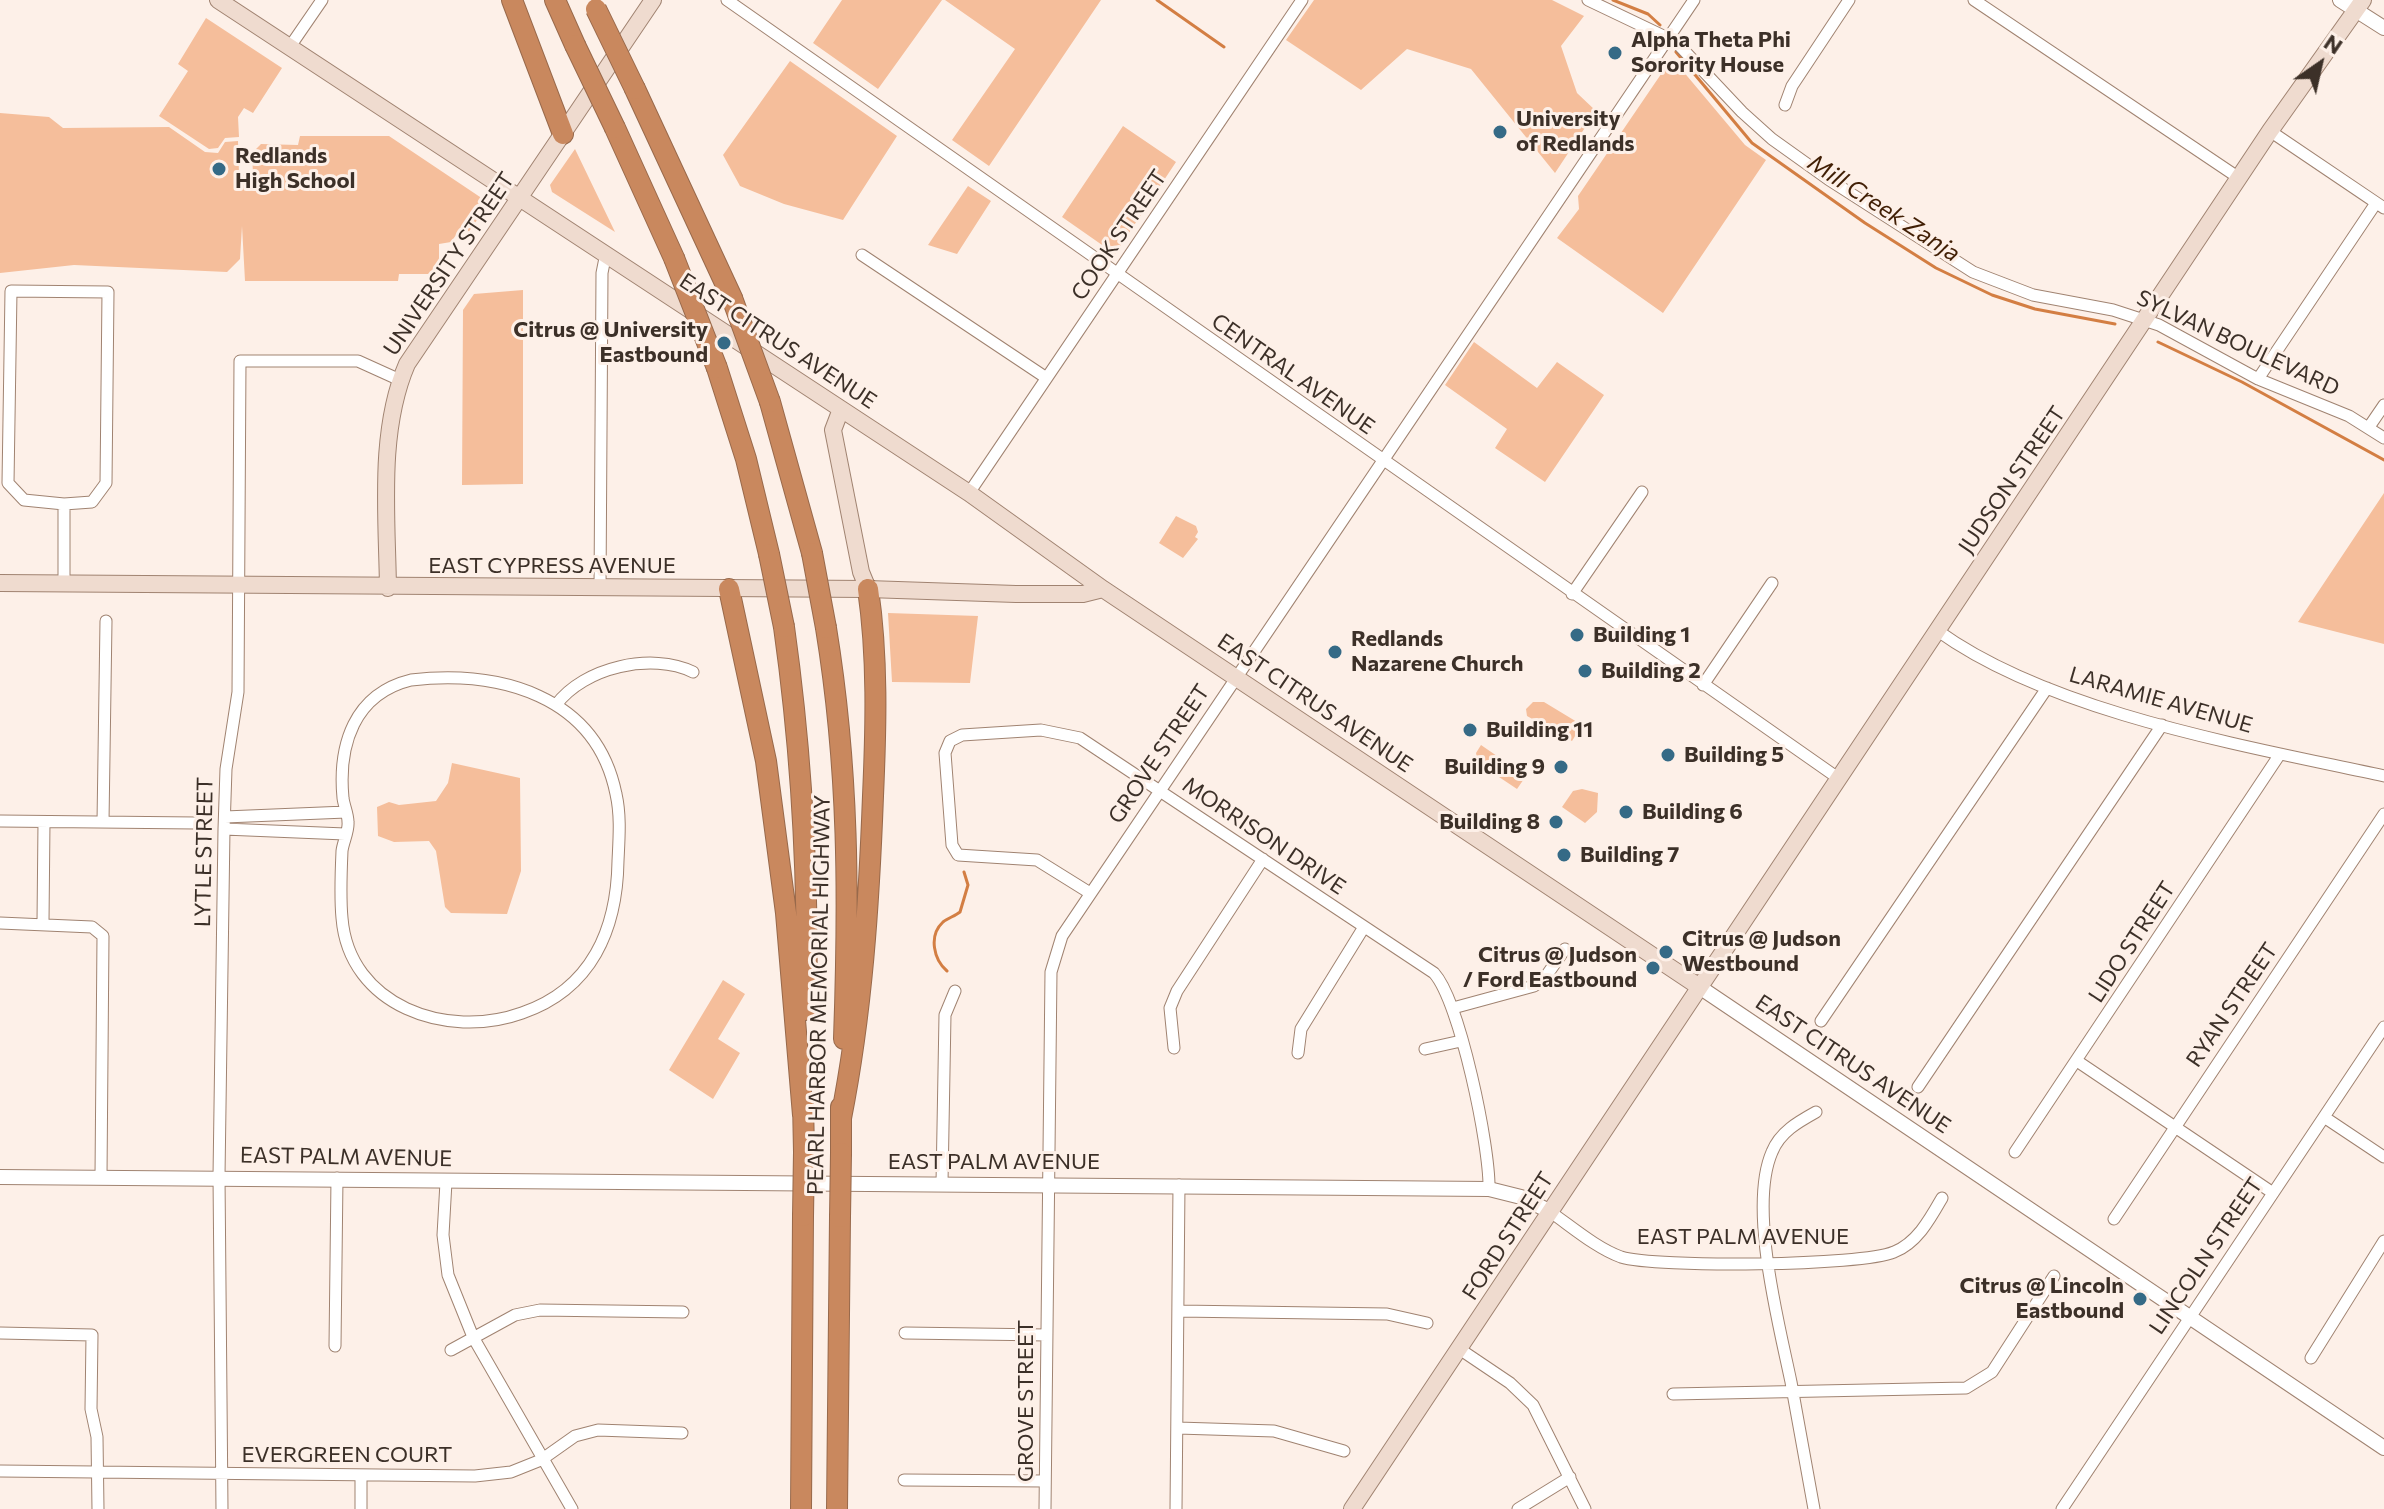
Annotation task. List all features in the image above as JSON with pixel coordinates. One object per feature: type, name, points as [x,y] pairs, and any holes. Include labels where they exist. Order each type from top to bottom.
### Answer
[{"type":"highway","points":[[512,0],[563,134]]},
{"type":"highway","name":"PEARL HARBOR MEMORIAL HIGHWAY","points":[[555,0],[674,258],[717,368],[746,459],[784,627],[795,704],[805,825],[808,926],[803,1115],[801,1509]]},
{"type":"highway","name":"PEARL HARBOR MEMORIAL HIGHWAY","points":[[594,5],[732,298],[770,402],[812,553],[826,628],[840,717],[848,833],[837,1509]]},
{"type":"highway","points":[[729,589],[766,761],[786,913],[803,1115]]},
{"type":"highway","points":[[841,1118],[857,1035],[871,847],[875,733],[868,589]]},
{"type":"main road","name":"EAST CITRUS AVENUE","points":[[218,0],[969,493],[1103,589],[1698,986]]},
{"type":"main road","name":"UNIVERSITY STREET","points":[[388,588],[389,427],[400,380],[421,338],[653,0]]},
{"type":"main road","name":"JUDSON STREET","points":[[1698,986],[2270,131],[2359,5]]},
{"type":"main road","points":[[841,409],[833,430],[861,572],[868,589]]},
{"type":"main road","name":"EAST CYPRESS AVENUE","points":[[0,583],[868,589],[1016,594],[1083,594],[1103,589]]},
{"type":"main road","name":"FORD STREET","points":[[1352,1509],[1461,1350],[1698,986]]},
{"type":"street","points":[[289,48],[322,0]]},
{"type":"street","name":"CENTRAL AVENUE","points":[[727,0],[1838,778]]},
{"type":"street","name":"COOK STREET","points":[[969,493],[1302,0]]},
{"type":"street","name":"SYLVAN BOULEVARD","points":[[1588,0],[1676,42],[1772,139],[1828,179],[1973,272],[2033,295],[2145,320],[2258,379],[2349,416],[2384,438]]},
{"type":"street","name":"GROVE STREET","points":[[1045,1509],[1051,972],[1062,936],[1694,0]]},
{"type":"street","points":[[1785,105],[1792,86],[1849,0]]},
{"type":"street","points":[[1974,0],[2239,178]]},
{"type":"street","points":[[2340,0],[2359,5],[2384,28]]},
{"type":"street","points":[[2258,379],[2380,206],[2270,131]]},
{"type":"street","points":[[600,589],[602,273],[606,253]]},
{"type":"street","points":[[862,255],[1045,377]]},
{"type":"street","points":[[11,291],[108,292],[106,483],[92,502],[64,504],[24,500],[15,495],[8,483],[11,291]]},
{"type":"street","name":"LYTLE STREET","points":[[222,1509],[219,1176],[224,823],[226,769],[238,692],[240,361],[358,361],[400,380]]},
{"type":"street","points":[[2369,427],[2384,405]]},
{"type":"street","points":[[1572,594],[1642,492]]},
{"type":"street","points":[[64,504],[64,583]]},
{"type":"street","points":[[1703,685],[1772,583]]},
{"type":"street","points":[[103,822],[106,621]]},
{"type":"street","name":"LARAMIE AVENUE","points":[[1938,631],[1981,660],[2047,688],[2162,725],[2384,776]]},
{"type":"street","points":[[556,705],[586,680],[627,666],[677,664],[693,672]]},
{"type":"street","points":[[421,679],[493,681],[525,688],[556,705],[588,734],[605,762],[616,795],[619,828],[618,896],[612,923],[591,962],[550,1000],[521,1014],[460,1021],[415,1014],[387,1000],[369,984],[348,948],[342,919],[348,823],[346,812],[343,758],[349,729],[365,705],[385,689],[421,679]]},
{"type":"street","points":[[1821,1021],[2047,688]]},
{"type":"street","points":[[1918,1087],[2162,725]]},
{"type":"street","name":"MORRISON DRIVE","points":[[1090,893],[1037,860],[958,855],[952,845],[945,753],[950,741],[962,735],[1062,733],[1080,738],[1434,973],[1453,1008],[1488,1146],[1489,1189]]},
{"type":"street","name":"LIDO STREET","points":[[2015,1152],[2280,754]]},
{"type":"street","points":[[224,823],[346,812]]},
{"type":"street","name":"RYAN STREET","points":[[2114,1219],[2384,814]]},
{"type":"street","points":[[0,821],[196,823]]},
{"type":"street","points":[[43,922],[44,822]]},
{"type":"street","points":[[224,823],[345,834]]},
{"type":"street","points":[[1174,1048],[1170,1008],[1177,991],[1263,859]]},
{"type":"street","points":[[0,923],[43,922],[92,927],[103,936],[101,1176]]},
{"type":"street","points":[[1298,1053],[1301,1029],[1364,927]]},
{"type":"street","points":[[1453,1008],[1534,986],[1544,979],[1565,949]]},
{"type":"street","name":"EAST CITRUS AVENUE","points":[[1698,986],[2384,1448]]},
{"type":"street","points":[[942,1183],[945,1015],[955,991]]},
{"type":"street","name":"LINCOLN STREET","points":[[2062,1509],[2384,1027]]},
{"type":"street","points":[[1425,1049],[1461,1041]]},
{"type":"street","points":[[2077,1061],[2273,1193]]},
{"type":"street","points":[[1814,1509],[1768,1263],[1764,1190],[1771,1153],[1785,1132],[1816,1112]]},
{"type":"street","points":[[2324,1117],[2384,1157]]},
{"type":"street","name":"EAST PALM AVENUE","points":[[0,1177],[219,1176],[446,1182],[1489,1189],[1521,1197],[1549,1211],[1623,1257],[1768,1263],[1856,1260],[1897,1251],[1922,1230],[1942,1198]]},
{"type":"street","points":[[335,1346],[337,1178]]},
{"type":"street","points":[[446,1182],[443,1235],[448,1275],[473,1337],[541,1460],[572,1509]]},
{"type":"street","points":[[1176,1509],[1179,1185]]},
{"type":"street","points":[[2311,1358],[2384,1241]]},
{"type":"street","points":[[1673,1394],[1793,1394],[1966,1388],[1992,1372],[2054,1276]]},
{"type":"street","points":[[451,1350],[515,1315],[540,1310],[683,1312]]},
{"type":"street","points":[[1179,1311],[1387,1314],[1427,1323]]},
{"type":"street","points":[[0,1333],[92,1335],[91,1409],[97,1437],[98,1509]]},
{"type":"street","points":[[905,1333],[1047,1335]]},
{"type":"street","points":[[1461,1350],[1524,1394],[1540,1416],[1585,1509]]},
{"type":"street","points":[[1178,1428],[1274,1431],[1344,1451]]},
{"type":"street","name":"EVERGREEN COURT","points":[[0,1471],[475,1476],[511,1472],[541,1460],[575,1436],[598,1430],[682,1433]]},
{"type":"street","points":[[361,1476],[361,1509]]},
{"type":"street","points":[[1518,1509],[1570,1477]]},
{"type":"street","points":[[904,1480],[1045,1481]]},
{"type":"shaded area","points":[[842,0],[942,0],[878,89],[813,43]]},
{"type":"shaded area","points":[[945,0],[1101,0],[989,166],[952,140],[1015,49]]},
{"type":"shaded area","points":[[1314,0],[1552,0],[1584,16],[1561,46],[1577,93],[1596,111],[1555,173],[1471,69],[1407,49],[1361,90],[1286,40]]},
{"type":"shaded area","points":[[206,18],[282,68],[253,113],[244,108],[238,117],[239,137],[225,138],[218,148],[209,149],[159,116],[188,71],[178,64]]},
{"type":"shaded area","points":[[1672,58],[1745,145],[1766,160],[1663,313],[1557,238],[1579,209],[1578,196]]},
{"type":"shaded area","points":[[790,61],[897,136],[843,220],[784,204],[740,186],[723,155]]},
{"type":"shaded area","points":[[0,113],[49,117],[63,128],[169,127],[205,152],[218,153],[225,142],[238,141],[239,174],[253,174],[252,153],[261,144],[298,145],[300,136],[389,136],[489,203],[463,240],[456,235],[451,242],[439,244],[439,265],[429,274],[399,274],[398,281],[245,281],[242,226],[240,259],[227,272],[74,265],[0,273]]},
{"type":"shaded area","points":[[1123,126],[1176,162],[1115,254],[1062,217]]},
{"type":"shaded area","points":[[575,149],[615,232],[552,192],[550,185]]},
{"type":"shaded area","points":[[968,186],[991,201],[957,254],[928,245]]},
{"type":"shaded area","points":[[523,290],[523,484],[462,485],[463,310],[474,294]]},
{"type":"shaded area","points":[[1474,342],[1537,388],[1557,362],[1604,395],[1545,482],[1495,448],[1507,429],[1445,385]]},
{"type":"shaded area","points":[[2384,493],[2384,644],[2298,622]]},
{"type":"shaded area","points":[[1176,516],[1196,526],[1198,532],[1195,537],[1198,539],[1183,558],[1159,543]]},
{"type":"shaded area","points":[[888,613],[978,616],[970,683],[892,682]]},
{"type":"shaded area","points":[[1533,702],[1544,702],[1582,725],[1572,741],[1527,716],[1526,709]]},
{"type":"shaded area","points":[[1481,745],[1526,776],[1517,789],[1478,763],[1476,753]]},
{"type":"shaded area","points":[[452,763],[520,778],[521,871],[507,914],[451,913],[445,907],[436,851],[429,841],[394,842],[378,836],[377,807],[389,802],[399,805],[436,801],[448,783]]},
{"type":"shaded area","points":[[1582,789],[1598,793],[1597,812],[1585,823],[1562,807],[1573,791]]},
{"type":"shaded area","points":[[723,980],[745,994],[718,1039],[740,1053],[713,1099],[669,1070]]},
{"type":"waterway","points":[[1157,0],[1224,47]]},
{"type":"waterway","name":"Mill Creek Zanja","points":[[1613,0],[1648,14],[1660,25]]},
{"type":"waterway","name":"Mill Creek Zanja","points":[[1676,52],[1752,143],[1865,223],[1936,268],[1992,295],[2035,309],[2115,324]]},
{"type":"waterway","name":"Mill Creek Zanja","points":[[2158,342],[2242,382],[2384,460]]},
{"type":"waterway","points":[[947,971],[934,948],[935,934],[943,922],[960,912],[968,885],[964,872]]},
{"type":"place","name":"Alpha Theta Phi Sorority House","points":[[1615,53]]},
{"type":"place","name":"University of Redlands","points":[[1500,132]]},
{"type":"place","name":"Redlands High School","points":[[219,169]]},
{"type":"place","name":"Citrus @ University Eastbound","points":[[724,343]]},
{"type":"place","name":"Building 1","points":[[1577,635]]},
{"type":"place","name":"Redlands Nazarene Church","points":[[1335,652]]},
{"type":"place","name":"Building 2","points":[[1585,671]]},
{"type":"place","name":"Building 11","points":[[1470,730]]},
{"type":"place","name":"Building 5","points":[[1668,755]]},
{"type":"place","name":"Building 9","points":[[1561,767]]},
{"type":"place","name":"Building 6","points":[[1626,812]]},
{"type":"place","name":"Building 8","points":[[1556,822]]},
{"type":"place","name":"Building 7","points":[[1564,855]]},
{"type":"place","name":"Citrus @ Judson Westbound","points":[[1666,952]]},
{"type":"place","name":"Citrus @ Judson / Ford Eastbound","points":[[1653,968]]},
{"type":"place","name":"Citrus @ Lincoln Eastbound","points":[[2140,1299]]}]
